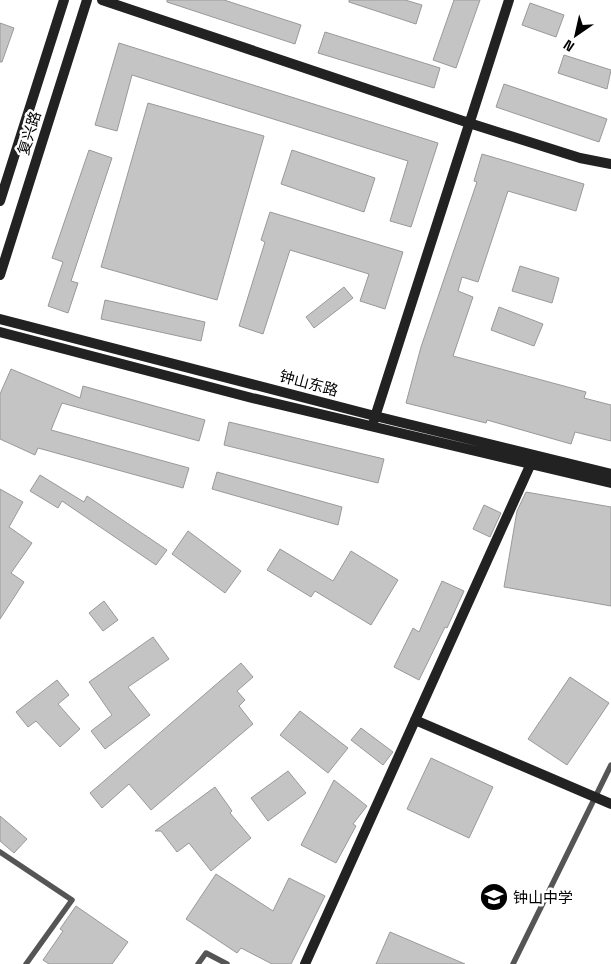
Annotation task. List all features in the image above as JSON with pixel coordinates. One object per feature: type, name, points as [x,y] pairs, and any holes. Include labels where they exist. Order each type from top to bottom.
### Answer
[{"type":"main road","name":"复兴路","points":[[0,201],[64,0]]},
{"type":"main road","name":"复兴路","points":[[0,275],[86,0]]},
{"type":"main road","points":[[102,0],[470,124],[580,158],[611,164]]},
{"type":"main road","points":[[372,426],[509,0]]},
{"type":"main road","name":"钟山东路","points":[[0,319],[375,416],[611,483]]},
{"type":"main road","name":"钟山东路","points":[[0,332],[252,398],[372,426],[533,460],[611,474]]},
{"type":"main road","points":[[305,964],[533,460]]},
{"type":"main road","points":[[415,720],[611,804]]},
{"type":"lane","points":[[513,964],[611,765]]},
{"type":"lane","points":[[0,852],[72,900],[26,964]]},
{"type":"lane","points":[[198,964],[206,953],[227,964]]},
{"type":"building","points":[[167,0],[224,0],[301,25],[295,44],[167,2]]},
{"type":"building","points":[[349,0],[405,0],[422,5],[416,24],[349,2]]},
{"type":"building","points":[[454,0],[480,0],[456,68],[433,60]]},
{"type":"building","points":[[530,3],[564,15],[556,37],[522,25]]},
{"type":"building","points":[[0,23],[14,28],[2,62],[0,62]]},
{"type":"building","points":[[325,32],[440,68],[434,88],[318,53]]},
{"type":"building","points":[[119,43],[438,143],[411,227],[390,221],[408,161],[132,75],[117,131],[95,125]]},
{"type":"building","points":[[564,55],[611,70],[607,89],[558,73]]},
{"type":"building","points":[[504,84],[607,119],[599,142],[496,107]]},
{"type":"building","points":[[148,103],[264,136],[217,300],[101,267]]},
{"type":"building","points":[[89,150],[112,158],[71,281],[78,283],[68,313],[48,306],[63,262],[52,258]]},
{"type":"building","points":[[292,150],[375,178],[364,212],[281,184]]},
{"type":"building","points":[[482,154],[584,184],[576,211],[508,191],[478,282],[462,277],[458,291],[473,297],[453,356],[586,392],[584,398],[611,405],[611,441],[575,432],[571,444],[487,420],[486,423],[406,403],[421,347],[477,182],[474,181]]},
{"type":"building","points":[[270,212],[403,252],[385,309],[360,301],[369,274],[290,250],[263,334],[239,326],[265,242],[261,240]]},
{"type":"building","points":[[520,266],[559,278],[552,303],[512,291]]},
{"type":"building","points":[[344,287],[353,298],[314,328],[306,317]]},
{"type":"building","points":[[105,300],[205,322],[201,341],[101,319]]},
{"type":"building","points":[[499,307],[543,324],[534,346],[491,330]]},
{"type":"building","points":[[11,369],[80,398],[83,386],[205,420],[199,441],[62,403],[51,430],[189,468],[183,488],[38,448],[35,455],[0,439],[0,394]]},
{"type":"building","points":[[229,422],[384,459],[378,483],[224,445]]},
{"type":"building","points":[[217,472],[342,507],[338,525],[212,489]]},
{"type":"building","points":[[40,475],[84,502],[87,496],[167,550],[156,565],[62,501],[58,508],[30,491]]},
{"type":"building","points":[[0,489],[23,502],[9,527],[32,543],[11,573],[24,582],[0,619]]},
{"type":"building","points":[[526,492],[611,507],[611,606],[504,587],[517,511]]},
{"type":"building","points":[[484,505],[501,513],[490,537],[473,529]]},
{"type":"building","points":[[188,531],[241,571],[225,593],[172,554]]},
{"type":"building","points":[[280,549],[333,581],[351,551],[398,580],[371,625],[315,591],[311,597],[267,570]]},
{"type":"building","points":[[442,581],[464,591],[447,628],[445,627],[419,680],[394,667],[413,628],[419,632]]},
{"type":"building","points":[[104,601],[118,620],[103,631],[89,613]]},
{"type":"building","points":[[153,637],[169,659],[128,687],[150,715],[105,749],[91,731],[112,715],[89,682]]},
{"type":"building","points":[[241,663],[253,677],[237,691],[245,700],[239,706],[253,724],[151,810],[129,784],[102,808],[90,793]]},
{"type":"building","points":[[570,677],[609,703],[567,765],[528,739]]},
{"type":"building","points":[[57,680],[69,695],[58,704],[80,729],[60,747],[36,721],[28,727],[16,712]]},
{"type":"building","points":[[300,711],[348,748],[328,773],[280,735]]},
{"type":"building","points":[[361,728],[393,752],[383,765],[351,740]]},
{"type":"building","points":[[431,758],[493,787],[469,838],[407,809]]},
{"type":"building","points":[[288,771],[306,793],[268,821],[251,798]]},
{"type":"building","points":[[334,780],[367,806],[353,824],[356,826],[336,863],[301,845]]},
{"type":"building","points":[[215,787],[232,811],[230,813],[251,838],[211,871],[189,843],[177,852],[161,831],[155,831]]},
{"type":"building","points":[[0,816],[27,839],[14,853],[0,841]]},
{"type":"building","points":[[216,874],[273,911],[289,878],[325,896],[291,964],[272,964],[241,948],[237,953],[186,919]]},
{"type":"building","points":[[76,906],[128,942],[112,964],[49,964],[43,960],[63,931],[60,929]]},
{"type":"building","points":[[390,932],[465,964],[376,964]]},
{"type":"place","name":"钟山中学","points":[[494,897]]}]
